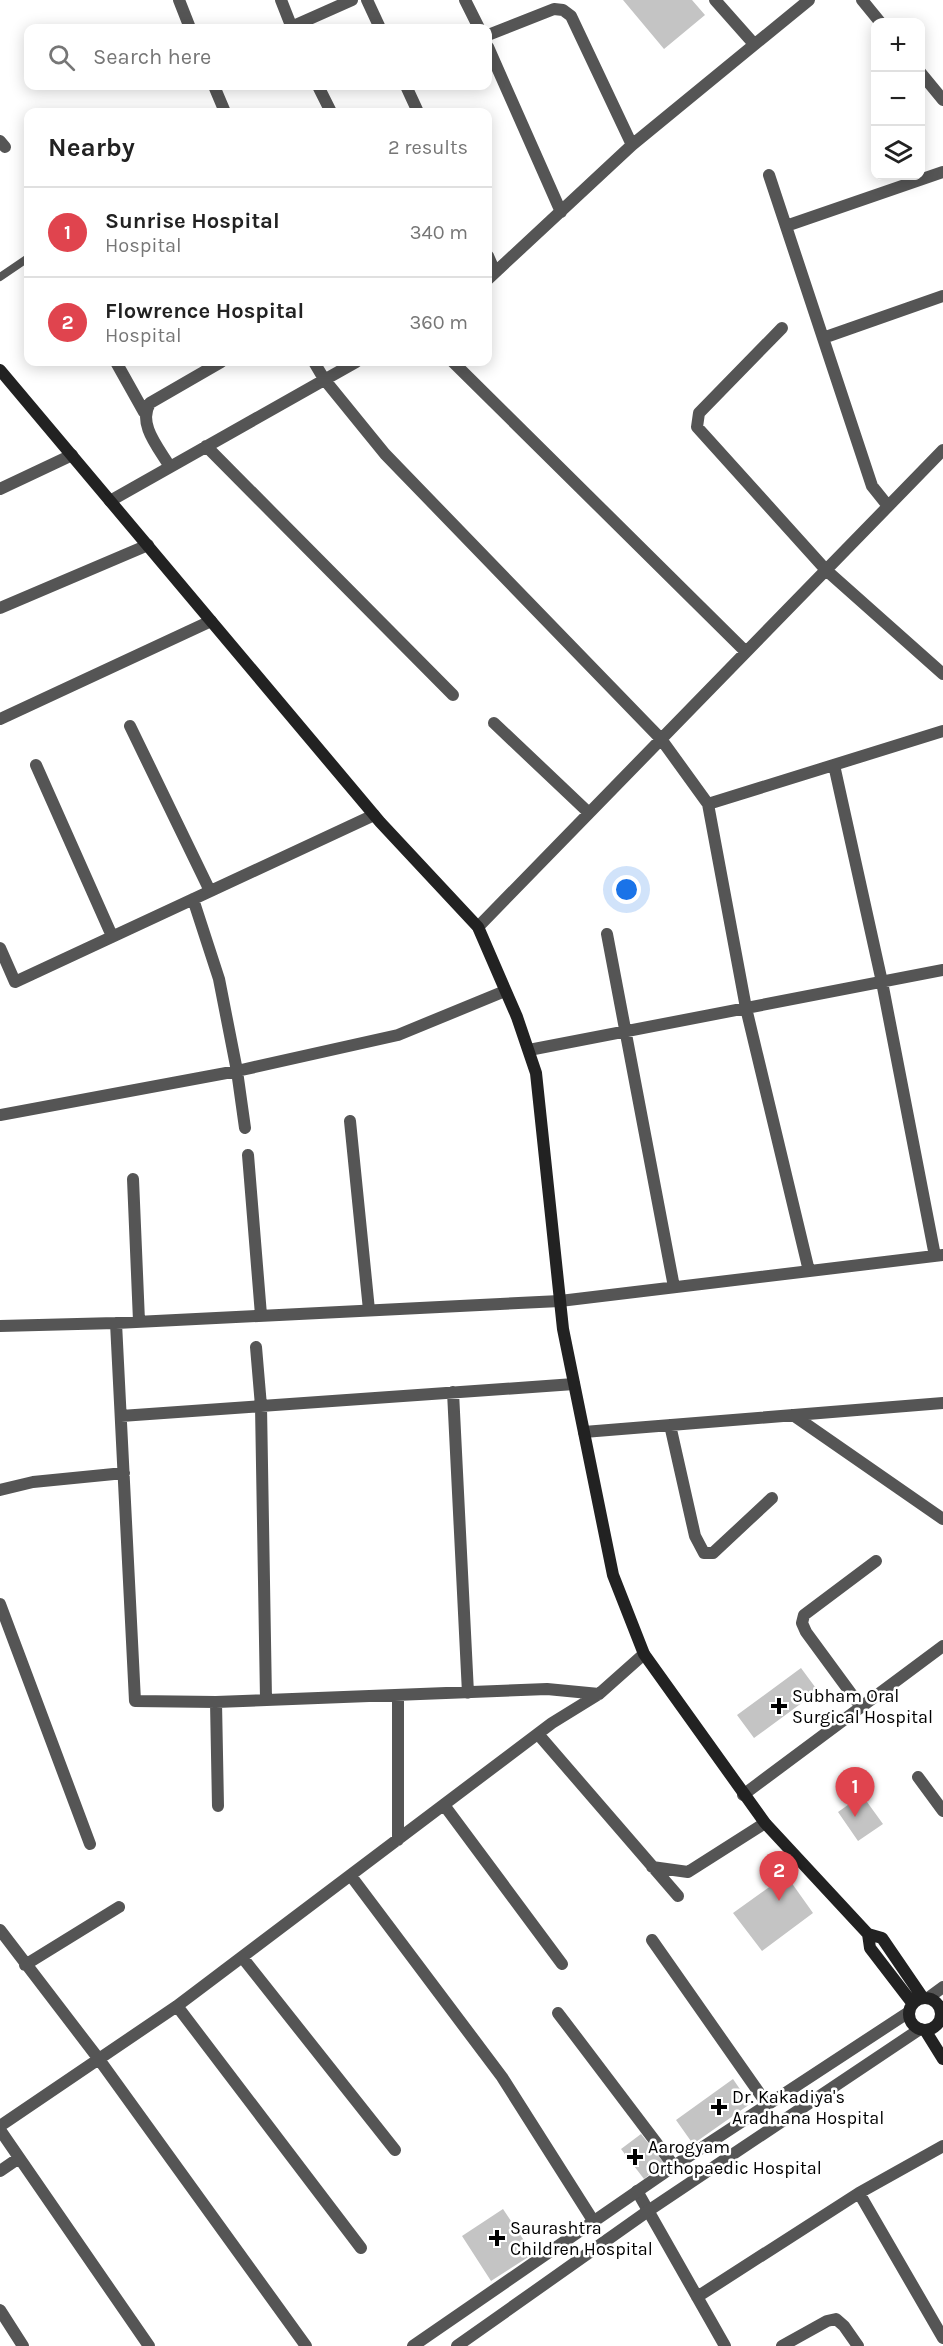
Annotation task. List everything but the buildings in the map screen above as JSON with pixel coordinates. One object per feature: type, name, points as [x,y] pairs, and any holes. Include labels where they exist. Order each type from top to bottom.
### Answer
[{"type":"main road","points":[[0,370],[374,815],[478,927],[506,991],[536,1073],[560,1301],[574,1384],[613,1575],[644,1654],[743,1795],[765,1823],[868,1934],[870,1948],[918,2003],[938,2003],[941,2022],[922,2029]]},
{"type":"main road","points":[[918,2003],[912,2022],[922,2029],[943,2060]]},
{"type":"street","points":[[178,0],[188,24]]},
{"type":"street","points":[[281,0],[290,24]]},
{"type":"street","points":[[300,24],[352,0]]},
{"type":"street","points":[[366,0],[378,24]]},
{"type":"street","points":[[465,0],[477,24]]},
{"type":"street","points":[[715,0],[754,44]]},
{"type":"street","points":[[492,275],[632,145],[809,0]]},
{"type":"street","points":[[862,0],[877,18]]},
{"type":"street","points":[[492,33],[554,9],[563,10],[572,16],[632,145]]},
{"type":"street","points":[[492,55],[561,212]]},
{"type":"street","points":[[925,77],[943,100]]},
{"type":"street","points":[[216,90],[223,108]]},
{"type":"street","points":[[320,90],[328,108]]},
{"type":"street","points":[[408,90],[416,108]]},
{"type":"street","points":[[786,226],[943,172]]},
{"type":"street","points":[[769,176],[872,486],[888,506]]},
{"type":"street","points":[[823,338],[943,296]]},
{"type":"street","points":[[782,328],[699,413],[697,427],[826,570],[943,674]]},
{"type":"street","points":[[118,366],[144,412],[144,422],[170,467]]},
{"type":"street","points":[[144,412],[150,403],[214,366]]},
{"type":"street","points":[[316,366],[324,380],[385,454],[662,739],[708,804],[746,1008],[809,1271]]},
{"type":"street","points":[[110,501],[349,366]]},
{"type":"street","points":[[457,366],[746,652]]},
{"type":"street","points":[[206,446],[453,695]]},
{"type":"street","points":[[478,927],[943,450]]},
{"type":"street","points":[[0,489],[72,455]]},
{"type":"street","points":[[0,608],[148,545]]},
{"type":"street","points":[[0,719],[211,621]]},
{"type":"street","points":[[494,723],[589,813]]},
{"type":"street","points":[[130,726],[210,891]]},
{"type":"street","points":[[708,804],[943,731]]},
{"type":"street","points":[[36,765],[112,936]]},
{"type":"street","points":[[0,1326],[139,1322],[560,1301],[939,1256],[834,765]]},
{"type":"street","points":[[0,948],[15,982],[374,815]]},
{"type":"street","points":[[193,899],[219,979],[237,1071],[245,1128]]},
{"type":"street","points":[[607,934],[674,1287]]},
{"type":"street","points":[[529,1050],[943,970]]},
{"type":"street","points":[[0,1115],[237,1071],[398,1035],[506,991]]},
{"type":"street","points":[[350,1121],[369,1310]]},
{"type":"street","points":[[248,1155],[261,1315]]},
{"type":"street","points":[[133,1179],[139,1322]]},
{"type":"street","points":[[116,1323],[135,1701],[216,1702],[555,1689],[599,1694]]},
{"type":"street","points":[[255,1347],[261,1406],[266,1700]]},
{"type":"street","points":[[121,1416],[574,1384]]},
{"type":"street","points":[[453,1392],[468,1693]]},
{"type":"street","points":[[585,1431],[943,1403]]},
{"type":"street","points":[[792,1415],[943,1519]]},
{"type":"street","points":[[670,1425],[695,1536],[704,1553],[713,1553],[772,1498]]},
{"type":"street","points":[[0,1490],[33,1482],[124,1473]]},
{"type":"street","points":[[861,1707],[806,1632],[802,1623],[804,1615],[876,1561]]},
{"type":"street","points":[[0,1604],[90,1844]]},
{"type":"street","points":[[743,1795],[943,1646]]},
{"type":"street","points":[[149,2346],[0,2128],[98,2058],[177,2006],[538,1734],[599,1694],[644,1654]]},
{"type":"street","points":[[398,1696],[398,1840]]},
{"type":"street","points":[[216,1702],[218,1806]]},
{"type":"street","points":[[538,1734],[678,1896]]},
{"type":"street","points":[[918,1777],[943,1811]]},
{"type":"street","points":[[444,1805],[562,1964]]},
{"type":"street","points":[[652,1867],[688,1872],[765,1823]]},
{"type":"street","points":[[351,1876],[502,2077],[594,2222]]},
{"type":"street","points":[[25,1965],[119,1907]]},
{"type":"street","points":[[0,1930],[98,2058],[306,2346]]},
{"type":"street","points":[[652,1940],[767,2104]]},
{"type":"street","points":[[242,1957],[395,2150]]},
{"type":"street","points":[[412,2346],[637,2191],[943,1987]]},
{"type":"street","points":[[177,2006],[361,2248]]},
{"type":"street","points":[[558,2013],[674,2166]]},
{"type":"street","points":[[457,2346],[648,2211],[922,2029]]},
{"type":"street","points":[[697,2297],[859,2193],[943,2146]]},
{"type":"street","points":[[0,2171],[19,2158]]},
{"type":"street","points":[[637,2191],[725,2346]]},
{"type":"street","points":[[859,2193],[943,2338]]},
{"type":"street","points":[[0,2310],[23,2346]]},
{"type":"street","points":[[782,2346],[827,2321],[836,2319],[858,2346]]},
{"type":"lane","points":[[0,277],[24,261]]},
{"type":"place","name":"Subham Oral Surgical Hospital","points":[[779,1706]]},
{"type":"place","name":"Sunrise Hospital","points":[[855,1817]]},
{"type":"place","name":"Flowrence Hospital","points":[[779,1901]]},
{"type":"place","name":"Dr. Kakadiya's Aradhana Hospital","points":[[719,2107]]},
{"type":"place","name":"Aarogyam Orthopaedic Hospital","points":[[635,2157]]},
{"type":"place","name":"Saurashtra Children Hospital","points":[[497,2238]]}]
